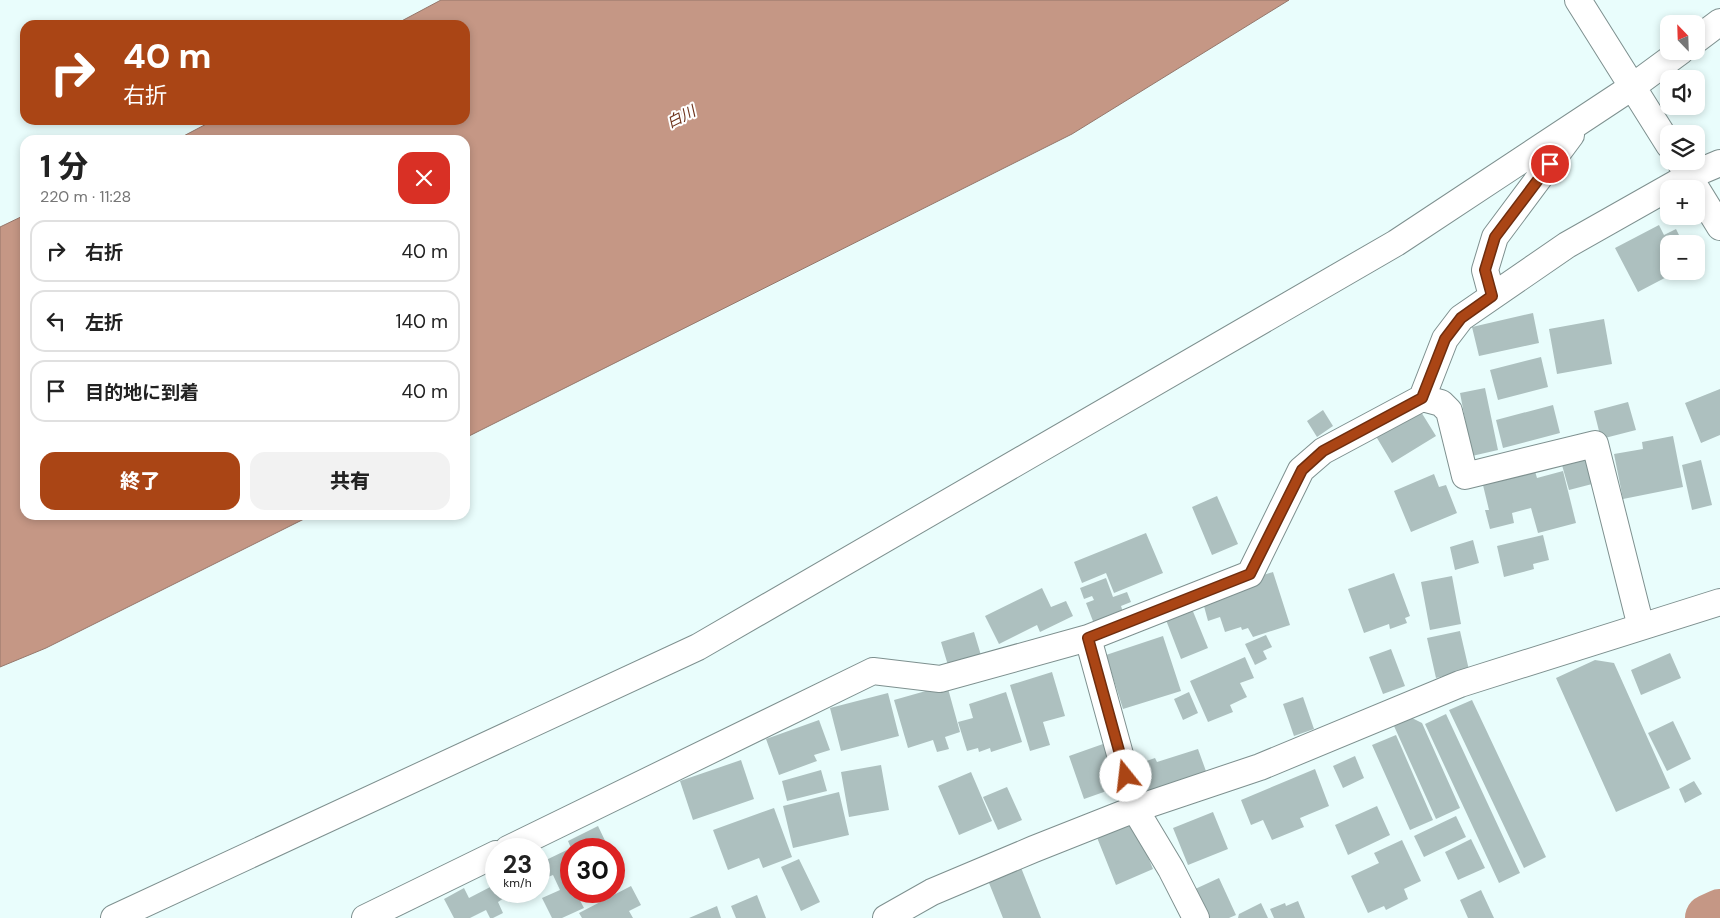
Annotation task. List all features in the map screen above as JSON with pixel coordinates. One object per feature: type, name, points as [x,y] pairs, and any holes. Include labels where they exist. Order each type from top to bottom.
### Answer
[{"type":"street","points":[[1578,0],[1660,131]]},
{"type":"street","points":[[1705,33],[1720,22]]},
{"type":"street","points":[[114,918],[698,646],[1396,243],[1583,120],[1669,60]]},
{"type":"street","points":[[1492,296],[1485,270],[1495,237],[1583,120]]},
{"type":"street","points":[[1705,165],[1720,163]]},
{"type":"street","points":[[531,838],[873,672],[940,679],[1088,638],[1250,574],[1302,470],[1323,451],[1422,398],[1445,339],[1461,318],[1567,244],[1681,170]]},
{"type":"street","points":[[1685,170],[1720,227]]},
{"type":"street","points":[[1422,398],[1441,403],[1449,411],[1465,476],[1595,444],[1641,627]]},
{"type":"street","points":[[886,918],[932,892],[1135,809],[1260,767],[1460,684],[1720,602]]},
{"type":"street","points":[[1088,638],[1135,809],[1171,869],[1196,918]]},
{"type":"street","points":[[365,918],[485,859]]},
{"type":"water","name":"白川","points":[[441,0],[1289,0],[1072,134],[470,435],[470,135],[186,135],[204,125],[470,125],[470,20],[403,20]]},
{"type":"water","points":[[20,217],[20,520],[302,520],[46,648],[0,667],[0,227]]},
{"type":"building","points":[[1659,225],[1664,235],[1660,235],[1661,280],[1638,292],[1615,248]]},
{"type":"building","points":[[1676,229],[1679,235],[1664,235]]},
{"type":"building","points":[[1533,313],[1539,343],[1479,356],[1472,327]]},
{"type":"building","points":[[1604,319],[1612,364],[1557,374],[1549,329]]},
{"type":"building","points":[[1541,357],[1548,387],[1498,400],[1490,370]]},
{"type":"building","points":[[1485,388],[1498,450],[1472,456],[1460,393]]},
{"type":"building","points":[[1720,389],[1720,435],[1701,443],[1685,403]]},
{"type":"building","points":[[1628,402],[1636,430],[1601,439],[1594,411]]},
{"type":"building","points":[[1553,405],[1560,433],[1503,448],[1496,420]]},
{"type":"building","points":[[1418,407],[1436,436],[1392,463],[1374,433]]},
{"type":"building","points":[[1323,410],[1333,426],[1317,437],[1307,421]]},
{"type":"building","points":[[1673,436],[1683,487],[1623,499],[1614,454],[1643,449],[1642,442]]},
{"type":"building","points":[[1589,458],[1596,483],[1569,490],[1562,465]]},
{"type":"building","points":[[1701,460],[1712,505],[1692,510],[1682,465]]},
{"type":"building","points":[[1534,468],[1537,478],[1563,471],[1576,523],[1538,533],[1531,508],[1512,513],[1514,523],[1490,529],[1485,510],[1489,510],[1482,481]]},
{"type":"building","points":[[1434,474],[1439,487],[1446,485],[1457,513],[1411,532],[1394,491]]},
{"type":"building","points":[[1217,496],[1238,544],[1212,555],[1192,507]]},
{"type":"building","points":[[1146,533],[1163,573],[1114,593],[1106,573],[1082,583],[1074,562]]},
{"type":"building","points":[[1543,535],[1549,560],[1533,564],[1534,569],[1504,577],[1497,546]]},
{"type":"building","points":[[1473,540],[1479,563],[1455,570],[1450,547]]},
{"type":"building","points":[[1273,572],[1290,625],[1253,637],[1248,628],[1242,630],[1241,627],[1225,632],[1220,617],[1208,621],[1201,595]]},
{"type":"building","points":[[1394,573],[1410,616],[1405,618],[1407,623],[1390,629],[1389,624],[1364,633],[1348,589]]},
{"type":"building","points":[[1452,576],[1461,624],[1430,630],[1421,582]]},
{"type":"building","points":[[1106,578],[1113,597],[1127,592],[1131,602],[1121,606],[1125,618],[1096,629],[1086,603],[1094,600],[1092,596],[1084,599],[1080,588]]},
{"type":"building","points":[[1042,588],[1051,607],[1066,601],[1073,616],[1040,632],[1037,625],[999,644],[985,616]]},
{"type":"building","points":[[1192,609],[1208,648],[1181,659],[1166,620]]},
{"type":"building","points":[[1460,631],[1469,670],[1436,678],[1427,638]]},
{"type":"building","points":[[974,632],[983,662],[950,672],[941,642]]},
{"type":"building","points":[[1266,635],[1272,647],[1263,651],[1267,659],[1255,665],[1245,644]]},
{"type":"building","points":[[1163,636],[1181,691],[1123,709],[1106,655]]},
{"type":"building","points":[[1391,649],[1405,686],[1383,694],[1369,657]]},
{"type":"building","points":[[1670,653],[1681,678],[1641,695],[1631,670]]},
{"type":"building","points":[[1245,657],[1254,678],[1240,683],[1247,697],[1230,705],[1233,712],[1208,722],[1190,681]]},
{"type":"building","points":[[1595,660],[1614,663],[1670,788],[1616,812],[1556,678]]},
{"type":"building","points":[[1052,672],[1065,716],[1043,722],[1050,745],[1030,751],[1010,685]]},
{"type":"building","points":[[947,685],[960,732],[945,737],[949,749],[937,752],[933,740],[908,748],[894,700]]},
{"type":"building","points":[[1006,692],[1022,742],[991,752],[990,748],[979,752],[978,748],[967,751],[958,722],[973,718],[969,704]]},
{"type":"building","points":[[1189,692],[1198,713],[1183,720],[1174,699]]},
{"type":"building","points":[[888,693],[899,736],[841,751],[830,708]]},
{"type":"building","points":[[1303,697],[1314,729],[1294,736],[1283,704]]},
{"type":"building","points":[[1472,700],[1546,857],[1524,868],[1449,710]]},
{"type":"building","points":[[1446,714],[1520,873],[1499,883],[1425,724]]},
{"type":"building","points":[[1412,718],[1422,723],[1460,808],[1436,819],[1394,726]]},
{"type":"building","points":[[819,720],[830,750],[814,755],[817,761],[779,775],[766,739]]},
{"type":"building","points":[[1673,721],[1691,759],[1667,771],[1648,733]]},
{"type":"building","points":[[1396,735],[1433,820],[1410,830],[1372,745]]},
{"type":"building","points":[[1103,744],[1118,787],[1084,799],[1069,756]]},
{"type":"building","points":[[1198,749],[1207,774],[1139,797],[1129,767],[1155,758],[1157,762]]},
{"type":"building","points":[[1355,756],[1364,778],[1343,788],[1333,766]]},
{"type":"building","points":[[741,760],[754,799],[693,820],[680,781]]},
{"type":"building","points":[[881,765],[889,810],[849,817],[841,772]]},
{"type":"building","points":[[1315,769],[1329,806],[1300,818],[1304,827],[1272,840],[1263,820],[1251,825],[1241,800]]},
{"type":"building","points":[[821,770],[827,791],[787,801],[782,781]]},
{"type":"building","points":[[971,772],[992,821],[959,835],[938,786]]},
{"type":"building","points":[[1694,781],[1702,794],[1685,803],[1679,789]]},
{"type":"building","points":[[1007,787],[1022,820],[998,830],[983,797]]},
{"type":"building","points":[[839,792],[849,835],[793,848],[783,806]]},
{"type":"building","points":[[1377,806],[1390,835],[1348,855],[1335,825]]},
{"type":"building","points":[[774,808],[792,857],[763,868],[759,858],[728,870],[713,830]]},
{"type":"building","points":[[1213,812],[1228,849],[1188,865],[1173,828]]},
{"type":"building","points":[[1456,816],[1466,837],[1424,857],[1414,836]]},
{"type":"building","points":[[1133,820],[1153,869],[1116,885],[1096,835]]},
{"type":"building","points":[[598,826],[604,838],[574,838]]},
{"type":"building","points":[[1471,839],[1485,868],[1458,880],[1445,852]]},
{"type":"building","points":[[1402,840],[1421,881],[1404,889],[1408,899],[1386,910],[1384,906],[1368,913],[1351,876],[1379,863],[1374,853]]},
{"type":"building","points":[[560,853],[560,890],[553,875],[550,876],[550,858]]},
{"type":"building","points":[[799,859],[820,902],[801,911],[781,867]]},
{"type":"building","points":[[1020,865],[1041,918],[1003,918],[987,878]]},
{"type":"building","points":[[1219,878],[1236,915],[1229,918],[1206,918],[1193,890]]},
{"type":"building","points":[[631,886],[641,905],[629,911],[633,918],[582,918],[579,913],[598,903],[625,903],[625,889]]},
{"type":"building","points":[[464,888],[469,898],[485,890],[485,903],[498,903],[503,913],[490,918],[486,910],[470,918],[454,918],[444,899]]},
{"type":"building","points":[[560,890],[560,903],[581,903],[584,908],[562,918],[552,918],[544,903],[550,903],[550,894]]},
{"type":"building","points":[[1481,890],[1494,918],[1468,918],[1460,900]]},
{"type":"building","points":[[757,895],[766,918],[736,918],[731,906]]},
{"type":"building","points":[[1298,901],[1305,918],[1274,918],[1270,909],[1285,903],[1286,906]]},
{"type":"building","points":[[1261,903],[1268,918],[1238,918],[1239,914]]},
{"type":"building","points":[[717,906],[721,918],[689,918]]},
{"type":"waterway","points":[[1709,918],[1720,913]]},
{"type":"route","points":[[1126,776],[1088,638],[1250,574],[1302,470],[1323,451],[1422,398],[1445,339],[1461,318],[1492,296],[1485,270],[1495,237],[1550,164]]}]
